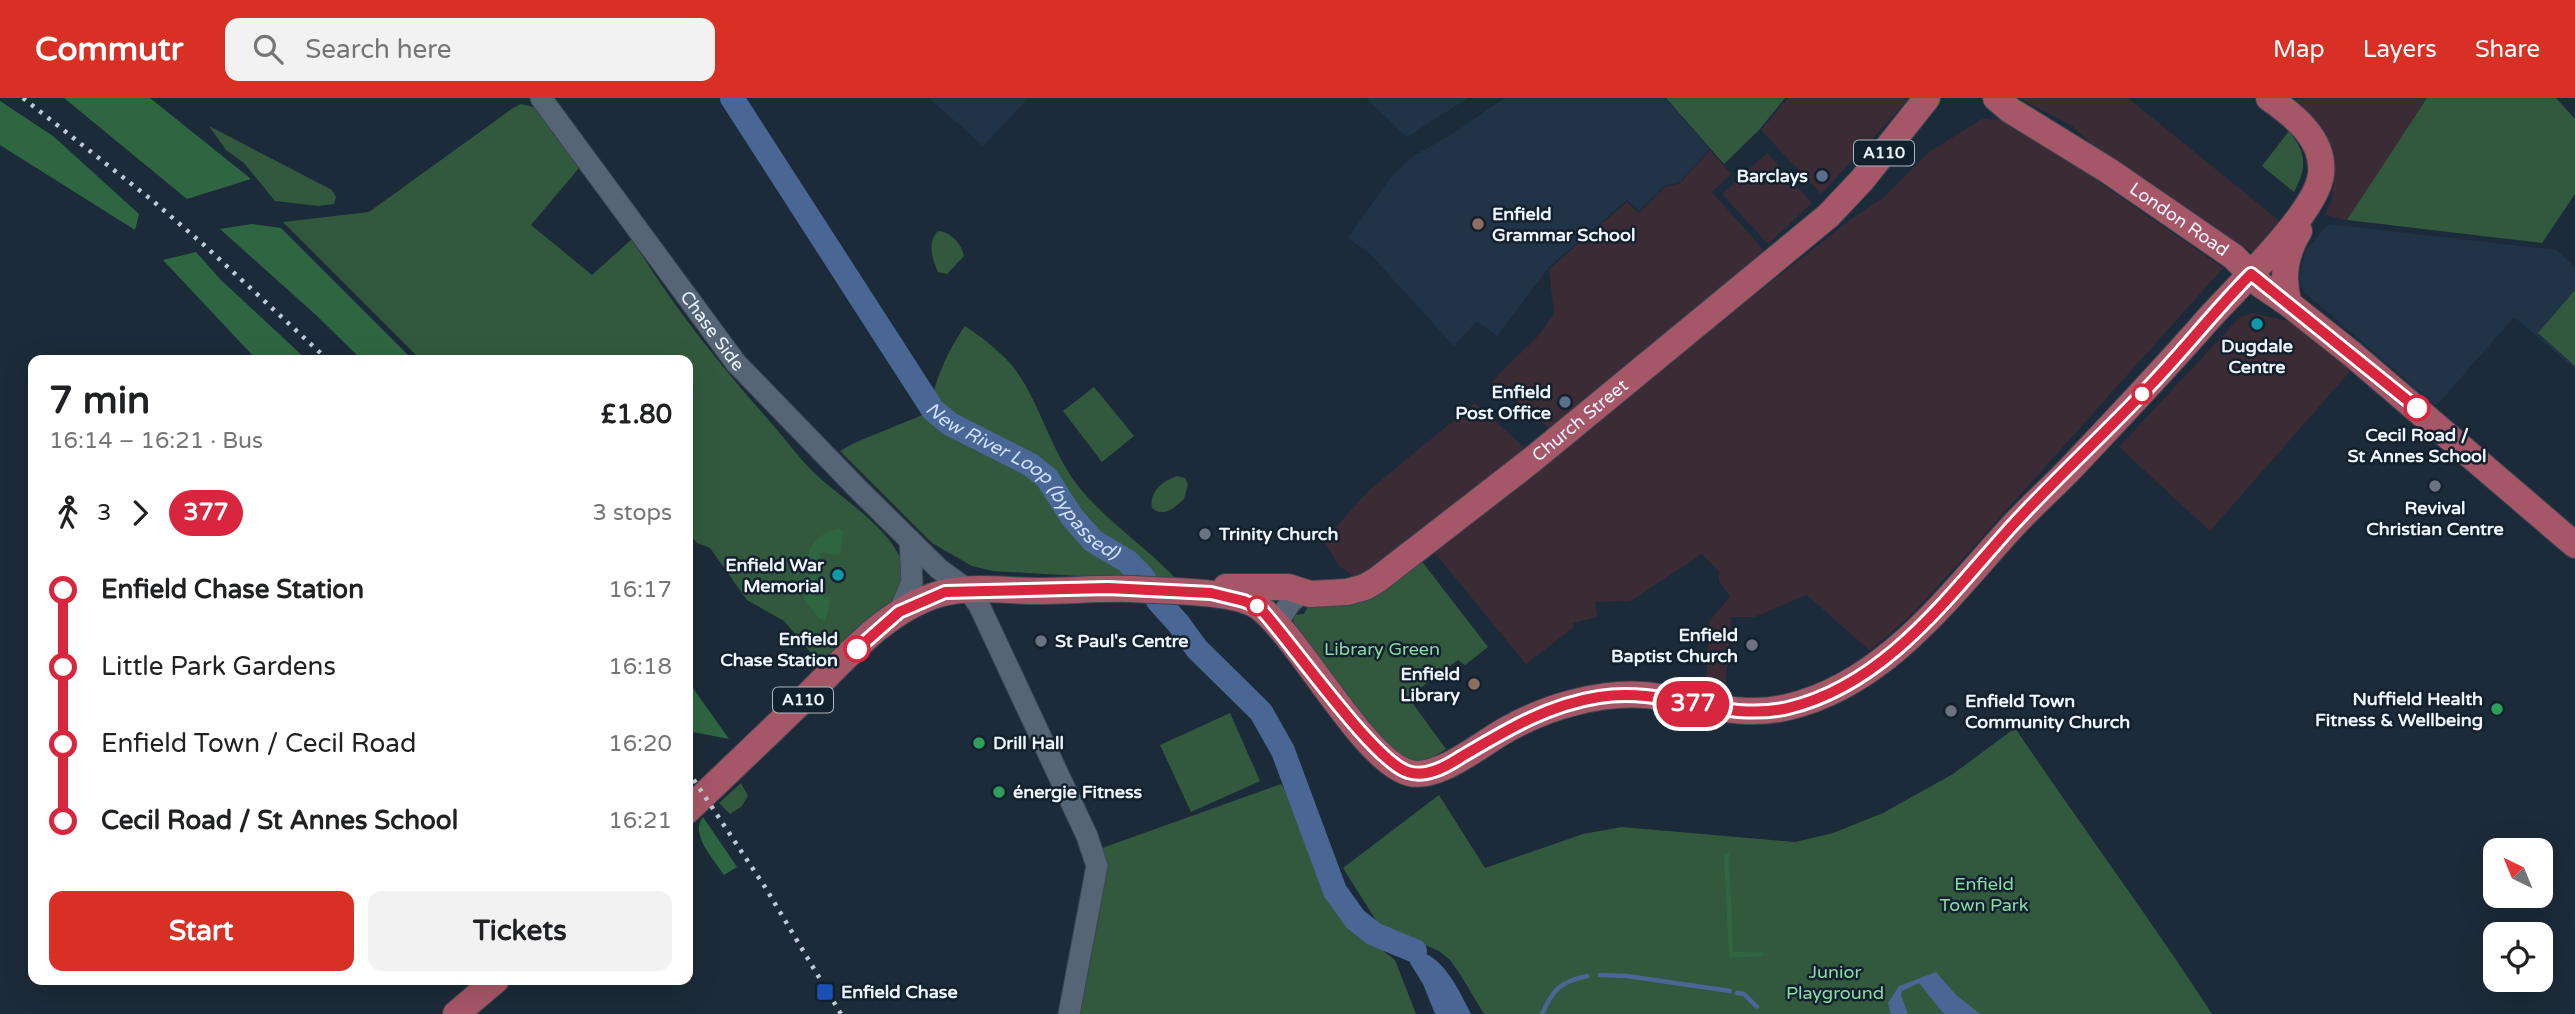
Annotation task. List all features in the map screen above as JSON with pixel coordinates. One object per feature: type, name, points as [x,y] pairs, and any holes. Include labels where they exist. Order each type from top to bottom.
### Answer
[{"type":"main road","name":"Church Street","points":[[1211,593],[1228,587],[1288,587],[1303,592],[1347,592],[1377,580],[1543,451],[1789,250],[1839,206],[1927,98]]},
{"type":"main road","name":"London Road","points":[[1997,98],[2010,110],[2109,171],[2234,257],[2269,290],[2417,408],[2575,545]]},
{"type":"main road","points":[[2269,98],[2296,117],[2319,155],[2322,172],[2305,220],[2289,251],[2285,270],[2289,304]]},
{"type":"main road","points":[[1211,593],[1252,603],[1276,625],[1374,746],[1396,766],[1411,773],[1422,774],[1448,765],[1543,711],[1595,697],[1657,696],[1721,710],[1759,711],[1787,708],[1849,682],[1917,633],[2011,528],[2142,395],[2308,207]]},
{"type":"main road","name":"A110","points":[[693,805],[825,678],[899,612],[945,592],[1127,589],[1211,593]]},
{"type":"main road","points":[[456,1014],[490,985]]},
{"type":"street","name":"Chase Side","points":[[541,98],[736,363],[939,569],[968,590]]},
{"type":"street","points":[[899,612],[912,582],[910,540]]},
{"type":"street","points":[[968,590],[979,605],[1008,665],[1087,836],[1097,866],[1069,1014]]},
{"type":"street","points":[[1276,625],[1290,603],[1303,592]]},
{"type":"shaded area","points":[[929,98],[1029,98],[983,146]]},
{"type":"shaded area","points":[[1366,98],[1468,98],[1407,137]]},
{"type":"shaded area","name":"Enfield Grammar School","points":[[1504,98],[1665,98],[1710,149],[1680,182],[1665,186],[1639,211],[1627,200],[1548,268],[1497,336],[1477,321],[1454,346],[1369,253],[1348,238],[1394,173],[1415,155],[1451,135]]},
{"type":"shaded area","points":[[1788,98],[1910,98],[1821,194],[1761,130]]},
{"type":"shaded area","points":[[2019,98],[2128,98],[2282,223],[2256,255],[2094,146],[2072,126]]},
{"type":"shaded area","points":[[2298,98],[2427,98],[2347,220],[2325,215],[2332,199],[2332,164],[2292,106]]},
{"type":"shaded area","points":[[1982,119],[2005,120],[2223,268],[1912,614],[1870,651],[1807,595],[1754,617],[1731,617],[1725,690],[1706,685],[1709,621],[1730,597],[1719,581],[1719,571],[1702,554],[1630,601],[1595,602],[1597,617],[1573,623],[1574,627],[1526,664],[1434,552],[1619,402],[1846,223],[1885,196],[1929,152]]},
{"type":"shaded area","points":[[1710,150],[1731,174],[1712,192],[1761,247],[1763,253],[1550,429],[1492,381],[1537,337],[1554,314],[1549,269],[1627,202],[1639,213],[1665,187],[1680,183]]},
{"type":"shaded area","points":[[1767,153],[1812,203],[1768,244],[1722,194]]},
{"type":"shaded area","points":[[2328,224],[2556,250],[2575,267],[2575,369],[2514,317],[2436,406],[2304,292],[2299,280],[2306,250]]},
{"type":"shaded area","points":[[2252,313],[2296,323],[2352,369],[2210,531],[2119,447],[2240,317]]},
{"type":"shaded area","points":[[1475,403],[1526,449],[1359,580],[1339,566],[1324,541],[1368,491]]},
{"type":"green space","points":[[64,98],[150,98],[251,179],[187,199]]},
{"type":"green space","points":[[1666,98],[1785,98],[1759,130],[1724,164]]},
{"type":"green space","points":[[2427,98],[2556,98],[2575,119],[2575,194],[2542,243],[2347,220]]},
{"type":"green space","points":[[0,101],[53,136],[139,214],[135,230],[0,145]]},
{"type":"green space","points":[[521,104],[537,108],[579,168],[531,225],[592,275],[632,239],[698,335],[734,380],[815,474],[874,523],[896,550],[904,578],[894,599],[824,668],[784,621],[747,600],[710,548],[697,543],[693,538],[693,355],[416,355],[283,222],[369,212]]},
{"type":"green space","points":[[209,126],[332,190],[336,197],[334,204],[318,206],[275,201],[244,163],[226,150]]},
{"type":"green space","points":[[2289,131],[2299,147],[2303,161],[2294,192],[2262,166]]},
{"type":"green space","points":[[252,224],[281,228],[408,355],[357,355],[220,229]]},
{"type":"green space","points":[[938,231],[955,239],[964,256],[947,274],[938,272],[932,256],[933,240]]},
{"type":"green space","points":[[196,252],[221,280],[302,355],[252,355],[163,260]]},
{"type":"green space","points":[[2575,290],[2575,366],[2538,333]]},
{"type":"green space","points":[[965,326],[993,347],[1017,372],[1061,459],[1078,486],[1102,512],[1179,582],[993,571],[972,566],[932,543],[840,451],[930,412],[942,367]]},
{"type":"green space","points":[[1094,387],[1134,436],[1102,462],[1063,411]]},
{"type":"green space","points":[[1177,476],[1185,478],[1188,484],[1184,499],[1165,512],[1156,511],[1152,508],[1155,492]]},
{"type":"green space","points":[[838,528],[843,532],[840,555],[821,553],[817,569],[812,568],[807,559],[814,543]]},
{"type":"green space","name":"Library Green","points":[[1420,559],[1488,647],[1465,665],[1458,660],[1408,697],[1446,749],[1426,760],[1416,762],[1394,754],[1293,627],[1294,615],[1304,614],[1309,604]]},
{"type":"green space","points":[[810,575],[816,576],[814,591],[831,598],[825,621],[820,619],[804,599],[804,589]]},
{"type":"green space","points":[[693,688],[729,739],[693,732]]},
{"type":"green space","points":[[1230,713],[1260,781],[1191,812],[1160,745]]},
{"type":"green space","name":"Enfield Town Park","points":[[2015,728],[2212,1014],[1484,1014],[1450,960],[1439,951],[1379,925],[1343,868],[1439,795],[1485,868],[1583,834],[1622,827],[1795,842],[1833,833],[1883,813],[1953,774]]},
{"type":"green space","points":[[741,783],[748,796],[741,807],[730,814],[719,803]]},
{"type":"green space","points":[[1281,784],[1291,800],[1328,898],[1346,922],[1395,960],[1416,1014],[1078,1014],[1106,875],[1102,848]]},
{"type":"green space","points":[[703,817],[737,867],[724,875],[701,839],[699,824]]},
{"type":"green space","points":[[1724,853],[1729,853],[1733,952],[1763,952],[1764,956],[1729,958]]},
{"type":"water","points":[[1415,951],[1425,953],[1442,966],[1456,985],[1471,1014],[1435,1014],[1423,984],[1410,963]]},
{"type":"water","points":[[1936,972],[1956,995],[1980,1014],[1944,1014],[1919,983],[1902,991],[1908,1014],[1891,1014],[1888,1003],[1899,986]]},
{"type":"waterway","name":"New River Loop (bypassed)","points":[[732,98],[933,410],[950,424],[1031,465],[1047,478],[1072,517],[1093,541],[1127,561],[1142,576],[1197,649],[1261,712],[1283,751],[1335,891],[1355,919],[1374,934],[1415,951]]},
{"type":"waterway","points":[[1600,975],[1627,976],[1730,991]]},
{"type":"waterway","points":[[1542,1014],[1559,988],[1570,981],[1587,976]]},
{"type":"waterway","points":[[1737,993],[1744,994],[1757,1007]]},
{"type":"railway","points":[[23,98],[153,201],[323,355]]},
{"type":"railway","points":[[693,779],[765,887],[841,1014]]},
{"type":"bus line","name":"377","points":[[857,649],[899,612],[945,592],[1108,588],[1211,593],[1252,603],[1260,608],[1374,746],[1404,771],[1422,774],[1448,765],[1543,711],[1595,697],[1647,695],[1721,710],[1759,711],[1787,708],[1849,682],[1917,633],[2011,528],[2142,395],[2251,274],[2261,285],[2289,304],[2417,408]]},
{"type":"place","name":"Barclays","points":[[1822,176]]},
{"type":"place","name":"Enfield Grammar School","points":[[1478,224]]},
{"type":"place","name":"Dugdale Centre","points":[[2257,324]]},
{"type":"place","name":"Enfield Post Office","points":[[1565,402]]},
{"type":"place","name":"Cecil Road / St Annes School","points":[[2417,408]]},
{"type":"place","name":"Revival Christian Centre","points":[[2435,486]]},
{"type":"place","name":"Trinity Church","points":[[1205,534]]},
{"type":"place","name":"Enfield War Memorial","points":[[838,575]]},
{"type":"place","name":"St Paul's Centre","points":[[1041,641]]},
{"type":"place","name":"Enfield Baptist Church","points":[[1752,645]]},
{"type":"place","name":"Enfield Chase Station","points":[[857,649]]},
{"type":"place","name":"Enfield Library","points":[[1474,684]]},
{"type":"place","name":"Nuffield Health Fitness & Wellbeing","points":[[2497,709]]},
{"type":"place","name":"Enfield Town Community Church","points":[[1951,711]]},
{"type":"place","name":"Drill Hall","points":[[979,743]]},
{"type":"place","name":"énergie Fitness","points":[[999,792]]},
{"type":"place","name":"Enfield Chase","points":[[825,992]]},
{"type":"park label","name":"Junior Playground","points":[[1835,982]]}]
